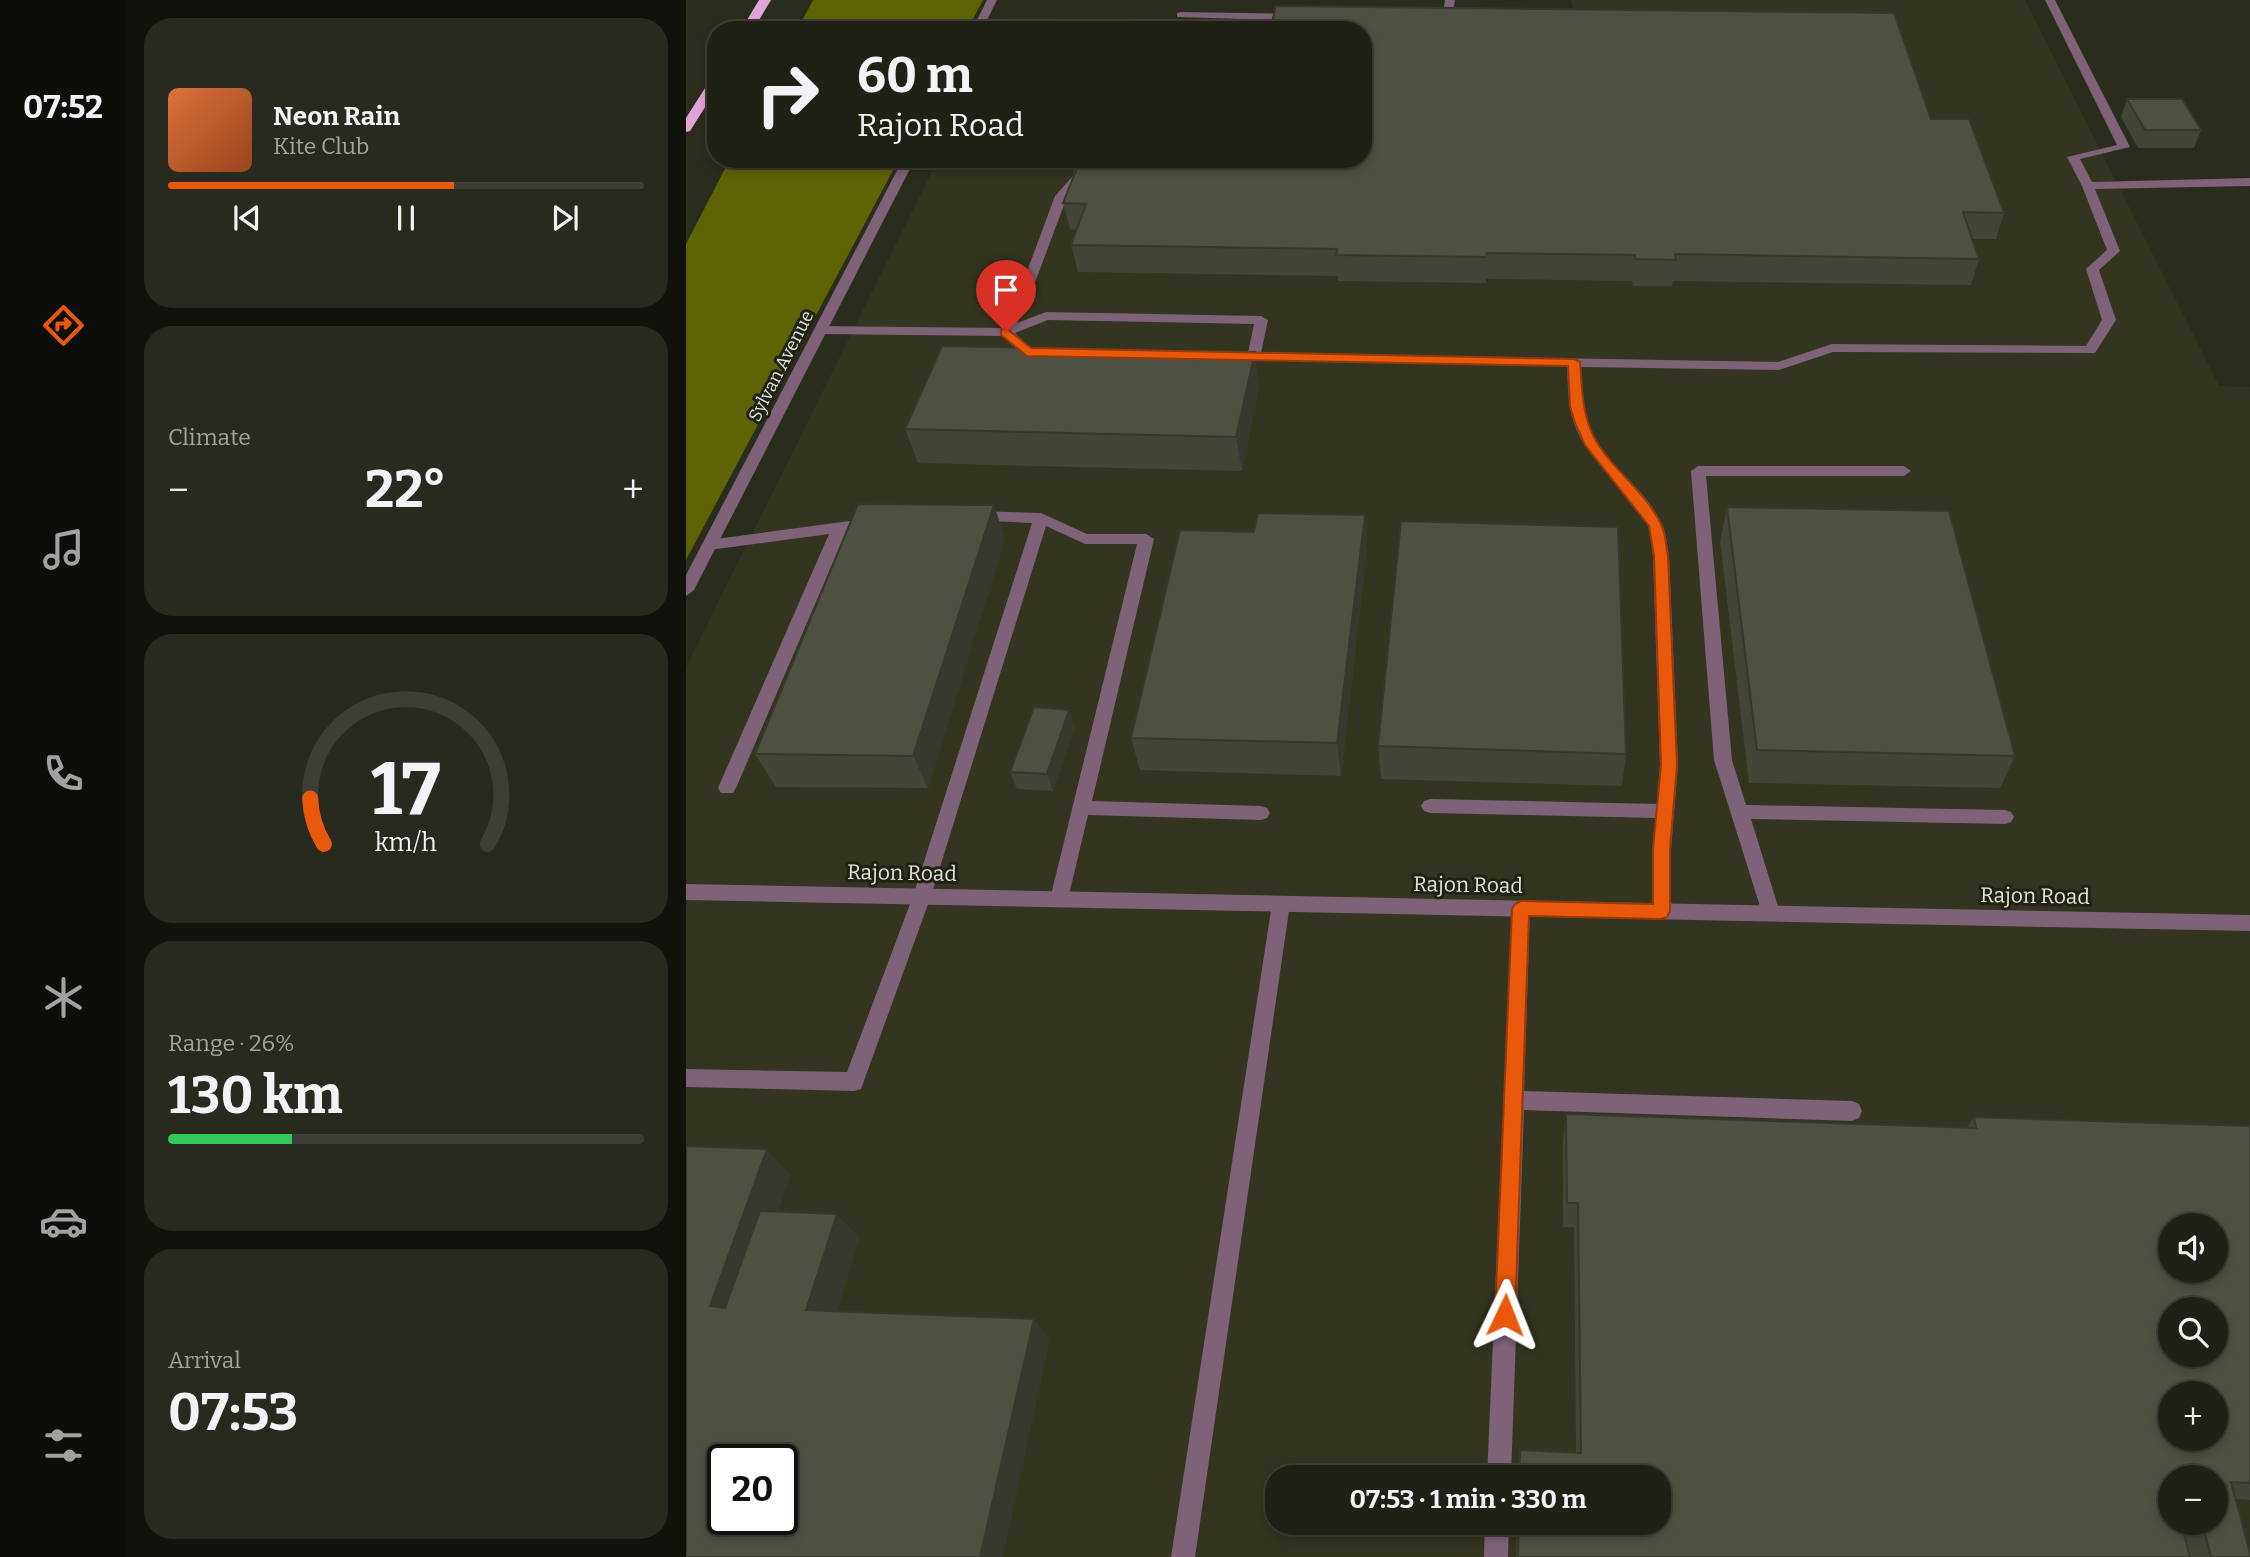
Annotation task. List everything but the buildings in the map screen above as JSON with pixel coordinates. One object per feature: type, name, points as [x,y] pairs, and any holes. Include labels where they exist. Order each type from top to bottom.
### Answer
[{"type":"highway","points":[[752,21],[765,0]]},
{"type":"highway","points":[[686,128],[707,94]]},
{"type":"street","points":[[981,21],[992,0]]},
{"type":"street","points":[[1179,21],[1186,0]]},
{"type":"street","points":[[1422,18],[1448,14],[1450,0]]},
{"type":"street","points":[[1227,356],[1779,366],[1832,348],[2090,350],[2109,320],[2092,269],[2114,251],[2088,186],[2073,157],[2124,147],[2050,0]]},
{"type":"street","points":[[1181,15],[1315,17]]},
{"type":"street","points":[[1247,21],[1248,16]]},
{"type":"street","name":"Sylvan Avenue","points":[[686,590],[904,168]]},
{"type":"street","points":[[1006,332],[1022,301],[1061,196],[1079,177],[1082,168]]},
{"type":"street","points":[[2088,186],[2250,182]]},
{"type":"street","points":[[821,330],[1006,332],[1046,316],[1261,320],[1254,357]]},
{"type":"street","points":[[1006,332],[1027,352],[1054,353]]},
{"type":"street","points":[[1574,362],[1577,406],[1590,442],[1655,526],[1661,556],[1669,752],[1661,911]]},
{"type":"street","points":[[1771,913],[1723,760],[1698,471],[1904,471]]},
{"type":"street","points":[[962,515],[1041,518],[1085,539],[1146,539],[1059,899]]},
{"type":"street","points":[[686,1078],[854,1082],[922,896],[1041,518]]},
{"type":"street","points":[[709,545],[894,520]]},
{"type":"street","points":[[727,788],[840,527]]},
{"type":"street","points":[[1430,806],[1664,811]]},
{"type":"street","points":[[1081,808],[1261,813]]},
{"type":"street","points":[[1739,812],[2005,817]]},
{"type":"street","name":"Rajon Road","points":[[686,892],[2250,923]]},
{"type":"street","points":[[1183,1557],[1281,904]]},
{"type":"street","points":[[1499,1465],[1521,909]]},
{"type":"street","points":[[1514,1100],[1852,1111]]},
{"type":"street","points":[[1496,1557],[1497,1535]]},
{"type":"shaded area","points":[[813,0],[983,0],[972,21],[802,21]]},
{"type":"shaded area","points":[[1571,0],[2025,0],[2219,386],[2250,387],[2250,1557],[686,1557],[686,667],[934,168],[1372,168],[1372,21],[1007,21],[1008,18],[1576,21]]},
{"type":"shaded area","points":[[725,168],[894,168],[686,560],[686,244]]},
{"type":"route","points":[[1006,332],[1027,352],[1574,362],[1581,423],[1590,442],[1655,526],[1661,556],[1669,765],[1664,811],[1661,911],[1521,909],[1505,1315]]}]
